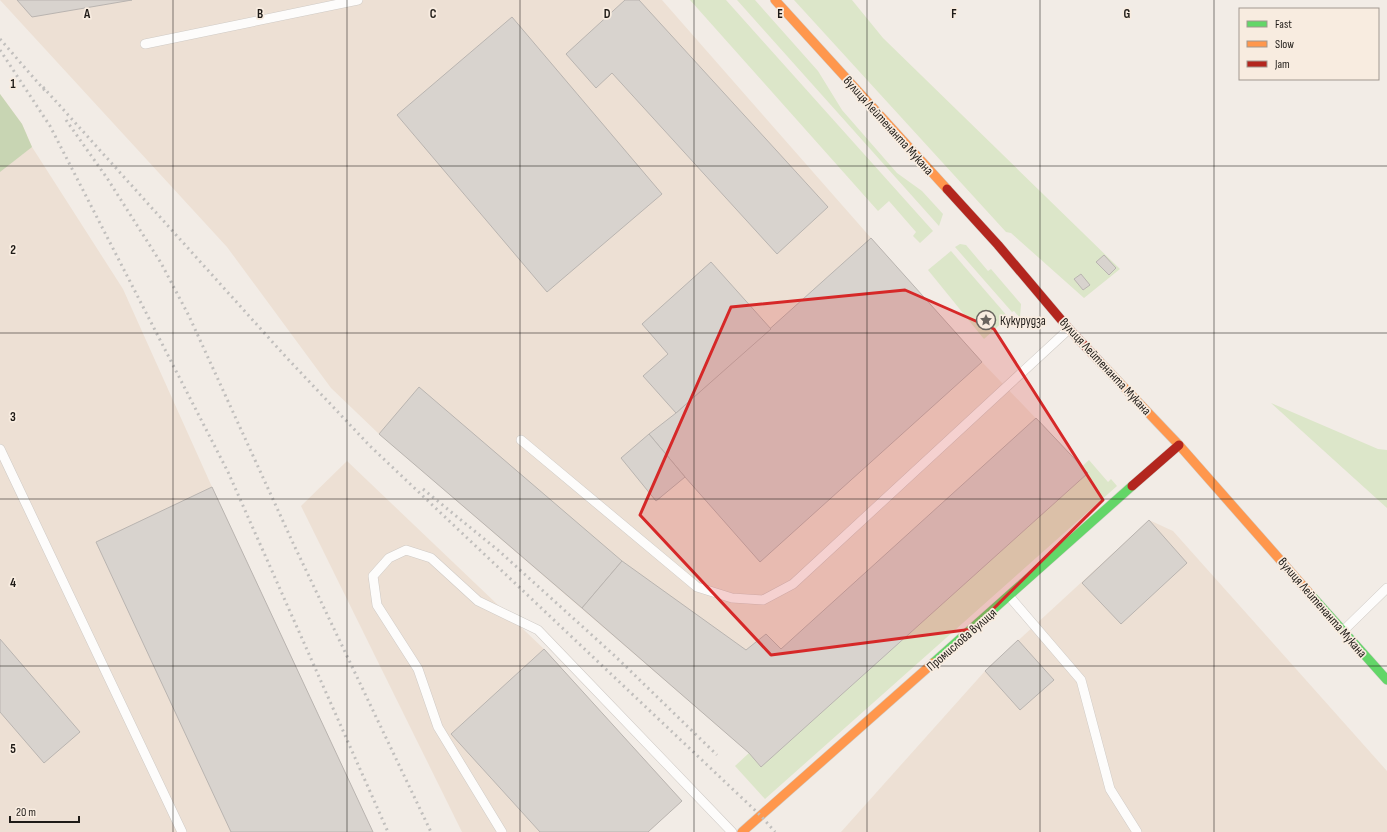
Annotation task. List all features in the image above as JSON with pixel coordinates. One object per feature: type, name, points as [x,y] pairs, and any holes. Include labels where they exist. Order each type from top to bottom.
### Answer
[{"type":"main road","name":"вулиця Лейтенанта Мукана","points":[[775,0],[998,245],[1069,329],[1179,445],[1387,680]]},
{"type":"main road","name":"Промислова вулиця","points":[[742,832],[1179,445]]},
{"type":"lane","points":[[145,44],[358,0]]},
{"type":"lane","points":[[521,440],[696,587],[732,598],[763,600],[793,584],[1069,329]]},
{"type":"lane","points":[[0,449],[182,832]]},
{"type":"lane","points":[[502,832],[438,727],[418,669],[377,605],[373,576],[389,558],[406,550],[431,558],[478,601],[538,630],[732,832]]},
{"type":"lane","points":[[1344,630],[1387,588]]},
{"type":"lane","points":[[1009,596],[1081,680],[1110,789],[1137,832]]},
{"type":"highlighted area","points":[[905,290],[994,329],[1103,500],[973,629],[771,655],[640,515],[731,307]]},
{"type":"shaded area","points":[[0,0],[662,0],[982,362],[1088,473],[761,767],[749,753],[379,434],[331,388],[227,247]]},
{"type":"shaded area","points":[[0,94],[22,124],[32,147],[123,289],[212,487],[373,832],[0,832]]},
{"type":"shaded area","points":[[347,461],[544,649],[682,801],[648,832],[462,832],[301,506]]},
{"type":"shaded area","points":[[1149,520],[1173,531],[1387,771],[1387,832],[841,832],[985,671]]},
{"type":"green space","points":[[690,0],[726,0],[933,231],[920,243],[913,236],[916,232],[889,201],[878,211]]},
{"type":"green space","points":[[737,0],[755,0],[818,71],[842,110],[897,173],[922,191],[943,214],[939,226]]},
{"type":"green space","points":[[794,0],[852,0],[883,38],[1120,269],[1084,298],[1011,233],[1006,232]]},
{"type":"green space","points":[[0,94],[22,124],[32,147],[0,172]]},
{"type":"green space","points":[[960,244],[966,245],[988,271],[991,269],[1021,304],[1020,318],[1014,311],[1012,312],[955,247]]},
{"type":"green space","points":[[951,251],[1008,317],[984,339],[928,270]]},
{"type":"green space","points":[[1271,403],[1378,449],[1387,450],[1387,508]]},
{"type":"green space","points":[[1089,460],[1108,482],[1111,479],[1117,486],[765,799],[735,766],[749,753],[761,766]]},
{"type":"building","points":[[17,0],[132,0],[32,17]]},
{"type":"building","points":[[625,0],[639,0],[828,207],[777,254],[612,73],[596,88],[566,54]]},
{"type":"building","points":[[512,17],[662,194],[547,292],[397,115]]},
{"type":"building","points":[[871,238],[982,362],[760,562],[649,434],[676,413]]},
{"type":"building","points":[[1104,255],[1116,268],[1109,275],[1096,262]]},
{"type":"building","points":[[711,262],[771,329],[676,413],[643,376],[668,354],[642,324]]},
{"type":"building","points":[[1081,274],[1090,285],[1083,290],[1074,279]]},
{"type":"building","points":[[419,387],[622,561],[582,608],[379,434]]},
{"type":"building","points":[[1036,418],[1088,473],[761,767],[749,753],[582,608],[622,561],[746,650],[766,634],[781,649]]},
{"type":"building","points":[[649,434],[685,477],[656,501],[621,458]]},
{"type":"building","points":[[212,487],[373,832],[231,832],[96,542]]},
{"type":"building","points":[[1149,520],[1187,563],[1121,624],[1082,583]]},
{"type":"building","points":[[0,639],[80,732],[44,763],[0,712]]},
{"type":"building","points":[[1018,640],[1054,680],[1020,710],[985,671]]},
{"type":"building","points":[[544,649],[682,801],[648,832],[540,832],[451,734]]},
{"type":"railway","points":[[0,39],[46,92]]},
{"type":"railway","points":[[0,50],[50,126],[228,472],[388,832]]},
{"type":"railway","points":[[43,87],[286,357],[370,446],[760,815],[775,832]]},
{"type":"railway","points":[[66,120],[107,178],[161,263],[189,316],[293,543],[431,832]]},
{"type":"railway","points":[[423,489],[499,551],[615,656],[717,755]]},
{"type":"traffic: fast","points":[[933,663],[1132,486]]},
{"type":"traffic: fast","points":[[1311,595],[1387,680]]},
{"type":"traffic: slow","points":[[775,0],[947,189]]},
{"type":"traffic: slow","points":[[1099,361],[1179,445],[1311,595]]},
{"type":"traffic: slow","points":[[742,832],[933,663]]},
{"type":"traffic: jam","points":[[947,189],[998,245],[1069,329],[1099,361]]},
{"type":"traffic: jam","points":[[1132,486],[1179,445]]},
{"type":"place","name":"Кукурудза","points":[[986,320]]}]
